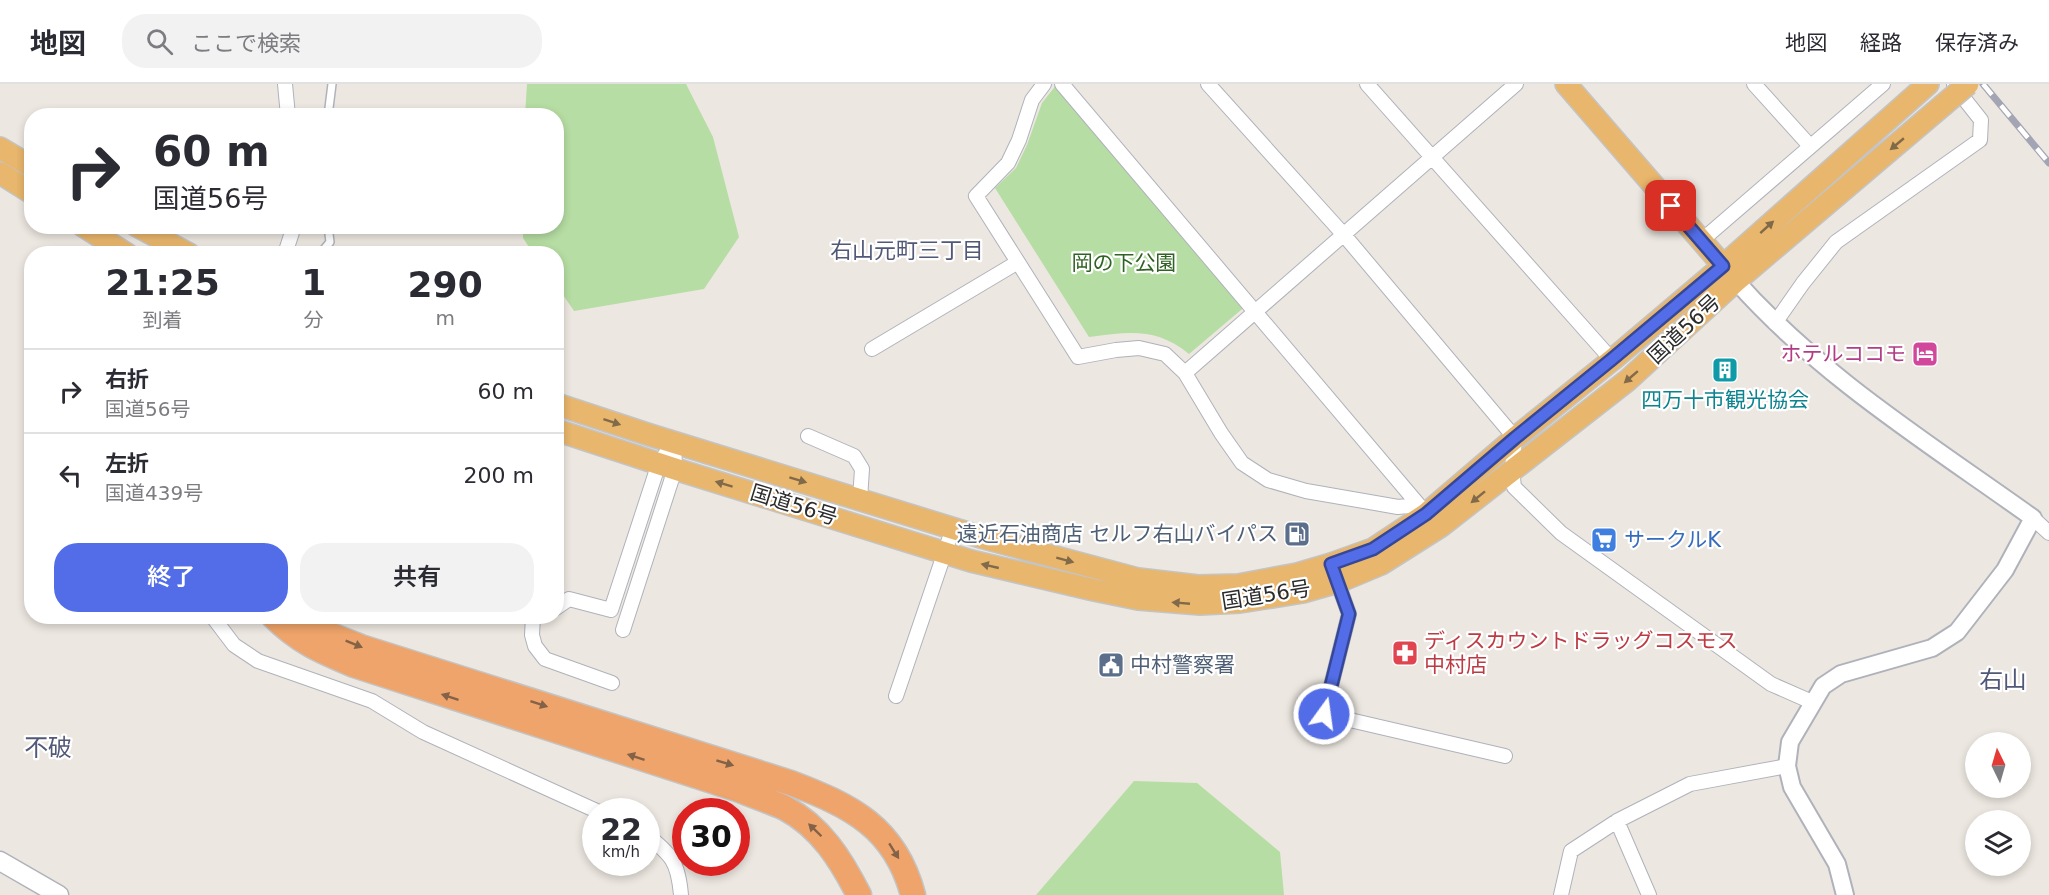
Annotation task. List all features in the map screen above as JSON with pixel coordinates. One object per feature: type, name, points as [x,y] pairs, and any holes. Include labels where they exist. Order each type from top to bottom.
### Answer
[{"type":"highway","points":[[1566,84],[1730,273]]},
{"type":"highway","name":"国道56号","points":[[564,407],[953,528],[1138,579],[1198,586],[1238,585],[1297,574],[1335,573],[1381,564],[1441,526],[1628,380],[1730,273],[1928,84]]},
{"type":"highway","name":"国道56号","points":[[564,432],[971,561],[1105,593],[1138,599],[1200,604],[1240,602],[1303,592],[1373,549],[1611,360],[1730,273],[1968,84]]},
{"type":"highway","points":[[0,148],[24,162]]},
{"type":"highway","points":[[0,172],[24,188]]},
{"type":"highway","points":[[96,234],[114,246]]},
{"type":"highway","points":[[152,234],[174,246]]},
{"type":"highway","points":[[281,624],[308,645],[354,666],[737,789],[785,808],[811,825],[832,847],[859,895]]},
{"type":"highway","points":[[313,624],[321,631],[361,647],[791,783],[831,798],[875,827],[892,846],[907,874],[913,895]]},
{"type":"main road","points":[[0,861],[60,895]]},
{"type":"street","points":[[285,84],[287,108]]},
{"type":"street","points":[[1044,84],[1032,100],[1019,140],[1008,164],[976,196],[1078,357],[1139,348],[1165,354],[1185,373],[1242,463],[1268,480],[1306,491],[1422,510]]},
{"type":"street","points":[[1062,84],[1422,510]]},
{"type":"street","points":[[1208,84],[1344,235],[1515,438],[1512,469],[1514,487],[1561,533],[1771,684],[1812,702]]},
{"type":"street","points":[[1367,84],[1611,360]]},
{"type":"street","points":[[1185,373],[1516,84]]},
{"type":"street","points":[[1754,84],[1810,147]]},
{"type":"street","points":[[1701,240],[1883,84]]},
{"type":"street","points":[[1775,323],[1836,242],[1980,140],[1981,120],[1953,84]]},
{"type":"street","points":[[872,349],[1018,262]]},
{"type":"street","points":[[1730,273],[1775,323],[1860,394],[2033,518],[2049,533]]},
{"type":"street","points":[[808,436],[854,456],[862,469],[860,499]]},
{"type":"street","points":[[622,630],[674,442]]},
{"type":"street","points":[[564,602],[569,599],[611,610],[667,466]]},
{"type":"street","points":[[1845,895],[1836,864],[1792,787],[1788,766],[1790,742],[1823,686],[1841,674],[1932,648],[1957,632],[2005,570],[2033,518]]},
{"type":"street","points":[[896,696],[953,528]]},
{"type":"street","points":[[1335,573],[1349,614],[1324,714],[1505,756]]},
{"type":"street","points":[[218,624],[234,645],[258,661],[372,701],[423,732],[582,804]]},
{"type":"street","points":[[533,624],[532,635],[535,646],[545,659],[612,683]]},
{"type":"street","points":[[1561,895],[1571,851],[1617,821],[1690,784],[1788,766]]},
{"type":"street","points":[[1617,821],[1649,895]]},
{"type":"street","points":[[660,846],[666,851],[679,872],[681,895]]},
{"type":"lane","points":[[329,108],[332,84]]},
{"type":"green space","points":[[527,84],[686,84],[713,137],[739,237],[704,289],[574,311],[564,296],[564,246],[528,246],[523,238],[523,234],[564,234],[564,108],[525,108]]},
{"type":"green space","name":"岡の下公園","points":[[1057,84],[1248,304],[1189,354],[1177,345],[1153,335],[1130,333],[1089,337],[995,188],[1016,168],[1042,103]]},
{"type":"green space","points":[[1134,781],[1197,783],[1280,852],[1284,895],[1036,895]]},
{"type":"railway","points":[[1983,84],[2049,163]]},
{"type":"place","name":"ホテルココモ","points":[[1925,354]]},
{"type":"place","name":"四万十市観光協会","points":[[1725,370]]},
{"type":"place","name":"遠近石油商店 セルフ右山バイパス","points":[[1297,534]]},
{"type":"place","name":"サークルK","points":[[1604,540]]},
{"type":"place","name":"ディスカウントドラッグコスモス 中村店","points":[[1405,653]]},
{"type":"place","name":"中村警察署","points":[[1111,665]]},
{"type":"district","name":"右山元町三丁目","points":[[907,250]]},
{"type":"district","name":"右山","points":[[2003,680]]},
{"type":"district","name":"不破","points":[[48,748]]},
{"type":"route","points":[[1324,714],[1349,614],[1331,564],[1373,549],[1426,514],[1723,266],[1671,206]]}]
